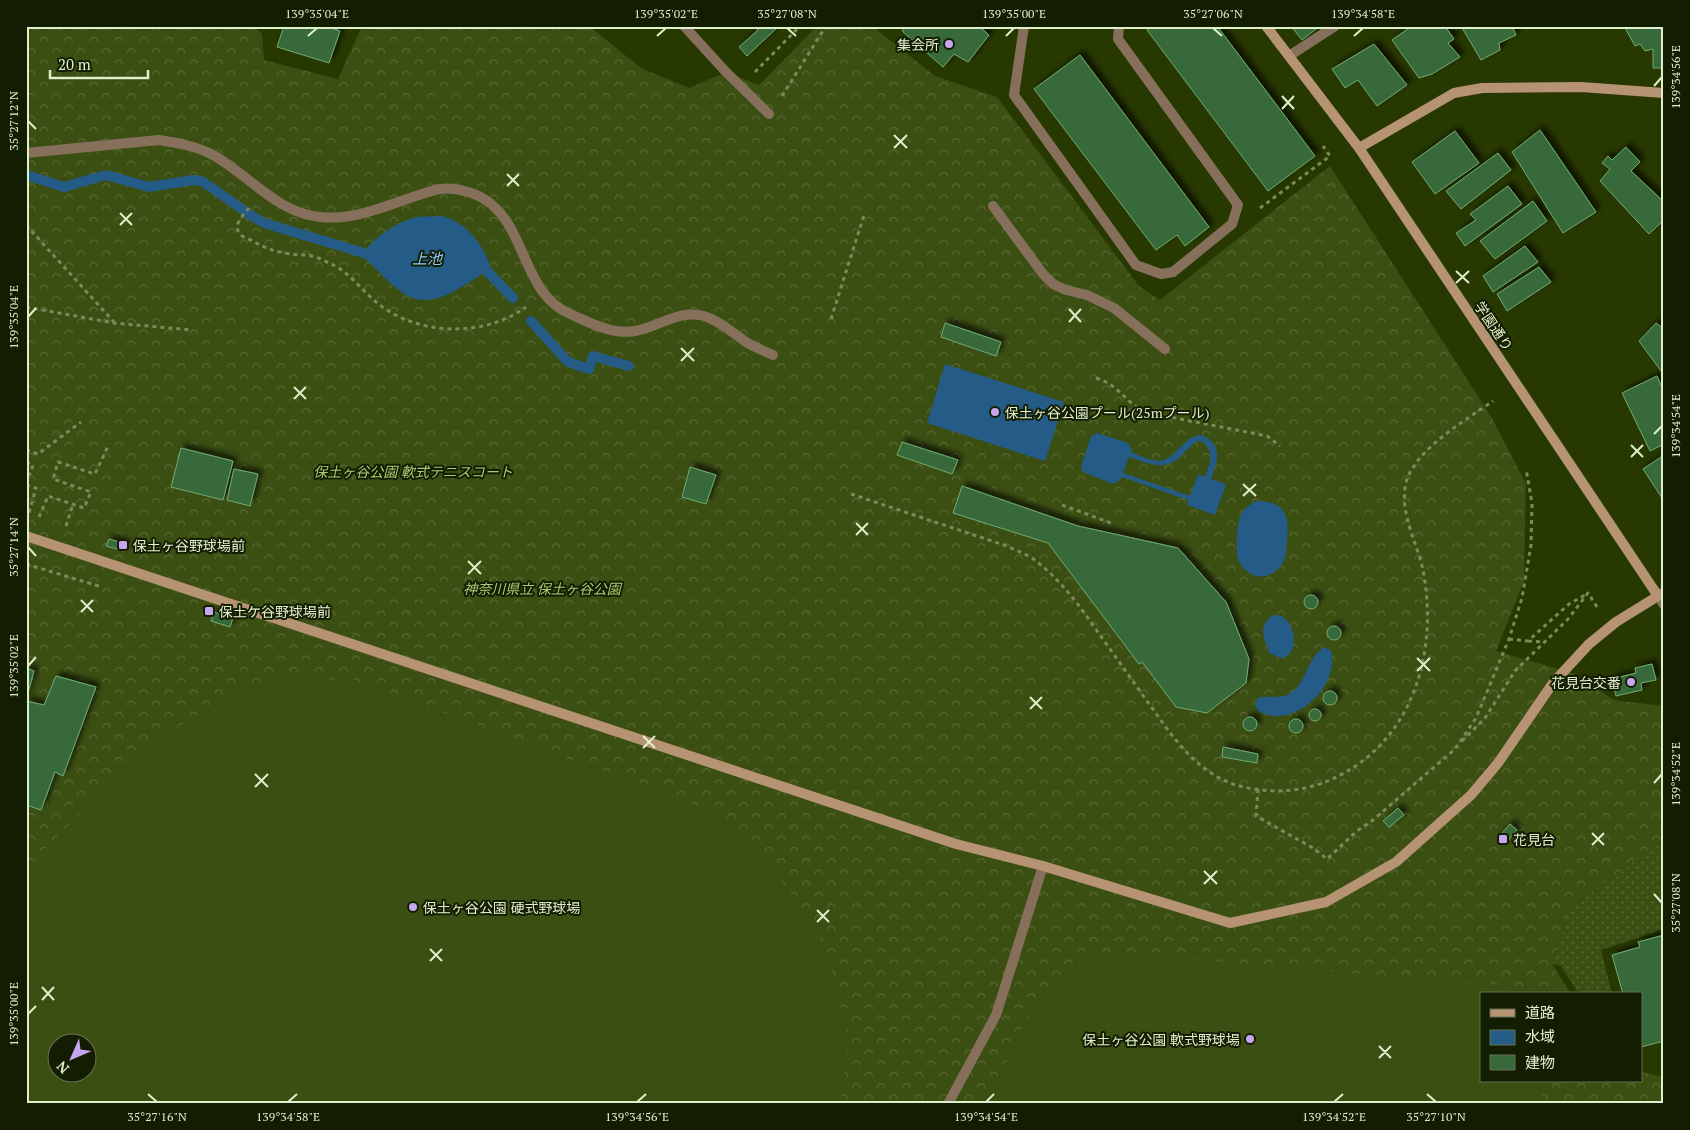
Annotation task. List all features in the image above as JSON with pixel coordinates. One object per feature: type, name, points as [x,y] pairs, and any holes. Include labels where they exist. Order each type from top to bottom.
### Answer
[{"type":"street","points":[[684,26],[769,114]]},
{"type":"street","points":[[1024,26],[1014,95],[1136,265],[1161,274],[1173,272],[1232,224],[1238,205],[1118,38],[1119,26]]},
{"type":"street","name":"学園通り","points":[[1266,26],[1359,148],[1661,594]]},
{"type":"street","points":[[1289,56],[1335,26]]},
{"type":"street","points":[[1359,148],[1454,93],[1482,88],[1582,87],[1664,93]]},
{"type":"street","points":[[26,153],[159,140],[178,142],[196,147],[214,156],[286,207],[302,214],[320,217],[351,215],[442,188],[471,193],[484,198],[508,222],[541,290],[553,303],[568,313],[611,330],[623,332],[636,331],[665,320],[686,315],[704,316],[718,322],[748,343],[773,355]]},
{"type":"street","points":[[994,206],[1043,274],[1053,284],[1066,290],[1087,295],[1114,308],[1165,349]]},
{"type":"street","points":[[26,536],[956,844],[1043,866],[1230,923],[1326,902],[1396,862],[1471,795],[1498,763],[1553,683],[1589,644],[1610,627],[1661,594],[1664,605]]},
{"type":"street","points":[[948,1104],[996,1015],[1043,866]]},
{"type":"path","points":[[741,86],[800,26]]},
{"type":"path","points":[[769,114],[826,26]]},
{"type":"path","points":[[1238,205],[1261,208],[1330,156],[1323,146]]},
{"type":"path","points":[[250,206],[239,222],[237,228],[240,234],[268,249],[312,256],[334,265],[348,275],[377,302],[399,318],[416,324],[466,330],[495,323],[518,312],[545,293]]},
{"type":"path","points":[[831,319],[865,212]]},
{"type":"path","points":[[26,225],[114,322]]},
{"type":"path","points":[[26,307],[114,322],[192,330]]},
{"type":"path","points":[[1096,378],[1108,382],[1132,406],[1145,412],[1267,436],[1280,446]]},
{"type":"path","points":[[851,494],[1007,546],[1030,556],[1048,571],[1073,598],[1188,756],[1216,776],[1239,787],[1258,790],[1292,791],[1315,786],[1335,778],[1358,765],[1394,731],[1408,709],[1420,678],[1428,634],[1428,606],[1422,569],[1404,506],[1406,482],[1418,460],[1436,442],[1493,401]]},
{"type":"path","points":[[26,450],[38,454],[80,422]]},
{"type":"path","points":[[26,485],[36,488],[29,513],[40,517],[48,496],[84,508],[92,492],[53,479],[58,462],[95,474],[109,444]]},
{"type":"path","points":[[26,462],[34,464],[30,474],[26,473]]},
{"type":"path","points":[[1455,749],[1476,718],[1509,639],[1522,598],[1531,545],[1532,503],[1526,469]]},
{"type":"path","points":[[66,528],[73,504]]},
{"type":"path","points":[[1062,505],[1111,522]]},
{"type":"path","points":[[26,564],[105,588]]},
{"type":"path","points":[[1258,790],[1256,816],[1313,848],[1327,859],[1357,831],[1455,749],[1485,718],[1516,671],[1568,619],[1588,592]]},
{"type":"path","points":[[1528,641],[1569,604],[1588,592]]},
{"type":"path","points":[[1588,592],[1610,627]]},
{"type":"path","points":[[1509,639],[1544,642]]},
{"type":"green space","name":"神奈川県立 保土ヶ谷公園","points":[[26,26],[253,26],[262,34],[264,60],[338,79],[362,26],[589,26],[641,68],[689,88],[726,72],[759,85],[817,26],[872,26],[935,76],[997,97],[1139,286],[1160,300],[1330,166],[1492,418],[1526,484],[1524,581],[1496,651],[1572,673],[1614,700],[1664,706],[1664,838],[1570,908],[1552,964],[1570,992],[1480,992],[1480,1082],[1642,1082],[1642,1072],[1664,1077],[1664,1104],[26,1104]]},
{"type":"green space","name":"保土ヶ谷公園 硬式野球場","points":[[297,674],[347,682],[350,678],[571,760],[673,794],[695,805],[748,837],[766,857],[823,942],[849,1038],[841,1104],[26,1104],[26,872],[45,849],[108,786],[141,755],[175,729],[248,685]]},
{"type":"green space","points":[[1664,838],[1664,929],[1601,950],[1612,992],[1578,992],[1561,966],[1552,964],[1570,908]]},
{"type":"green space","name":"保土ヶ谷公園 軟式野球場","points":[[1085,951],[1525,987],[1528,992],[1480,992],[1480,1082],[1548,1082],[1539,1104],[986,1104],[1039,996]]},
{"type":"water","name":"上池","points":[[442,216],[459,223],[472,234],[490,265],[480,275],[460,288],[429,300],[416,299],[395,287],[363,257],[375,240],[402,222],[415,217]]},
{"type":"water","name":"保土ヶ谷公園プール(25mプール)","points":[[945,364],[1064,402],[1045,461],[927,423]]},
{"type":"water","points":[[1097,433],[1128,443],[1132,450],[1131,452],[1156,461],[1170,457],[1193,437],[1199,435],[1205,437],[1212,442],[1217,451],[1216,465],[1211,479],[1226,484],[1215,515],[1187,505],[1188,500],[1122,477],[1113,484],[1083,472],[1081,467],[1091,436]],"holes":[[[1197,441],[1203,442],[1209,450],[1210,462],[1205,477],[1198,474],[1190,496],[1123,473],[1129,457],[1154,465],[1167,464],[1179,458]]]},
{"type":"water","points":[[1256,501],[1274,504],[1279,507],[1284,511],[1288,524],[1284,560],[1273,573],[1263,576],[1252,575],[1243,568],[1237,555],[1240,517],[1246,508]]},
{"type":"water","points":[[1273,615],[1285,618],[1293,634],[1294,640],[1291,651],[1282,658],[1269,653],[1263,632],[1265,624]]},
{"type":"water","points":[[1325,647],[1331,651],[1332,665],[1321,691],[1311,702],[1299,710],[1285,715],[1272,716],[1258,711],[1255,704],[1258,698],[1278,697],[1289,694],[1295,689],[1314,657]]},
{"type":"building","points":[[284,26],[326,26],[340,31],[329,63],[277,47]]},
{"type":"building","points":[[754,26],[779,26],[747,56],[739,47],[758,30]]},
{"type":"building","name":"集会所","points":[[906,26],[979,26],[989,35],[968,62],[954,54],[943,67],[902,31]]},
{"type":"building","points":[[1151,26],[1217,26],[1315,156],[1268,191],[1147,30]]},
{"type":"building","points":[[1291,26],[1320,26],[1302,40]]},
{"type":"building","points":[[1412,26],[1445,26],[1454,39],[1448,43],[1460,57],[1432,74],[1419,78],[1392,40]]},
{"type":"building","points":[[1461,26],[1512,26],[1516,35],[1499,43],[1500,50],[1481,60]]},
{"type":"building","points":[[1624,26],[1664,26],[1664,68],[1653,68],[1653,49],[1645,51],[1640,44],[1635,46]]},
{"type":"building","points":[[1374,44],[1407,85],[1377,106],[1358,80],[1345,88],[1332,69]]},
{"type":"building","points":[[1080,55],[1209,227],[1185,246],[1177,235],[1156,250],[1034,89]]},
{"type":"building","points":[[1540,130],[1596,212],[1563,233],[1512,152]]},
{"type":"building","points":[[1455,131],[1479,163],[1435,194],[1412,162]]},
{"type":"building","points":[[1626,147],[1640,162],[1631,171],[1664,202],[1664,220],[1649,234],[1600,181],[1610,169],[1602,163],[1608,156],[1612,160]]},
{"type":"building","points":[[1498,153],[1511,170],[1461,209],[1446,191]]},
{"type":"building","points":[[1508,186],[1522,204],[1465,246],[1456,233],[1476,220],[1470,214]]},
{"type":"building","points":[[1533,201],[1547,221],[1495,259],[1480,241]]},
{"type":"building","points":[[1525,246],[1538,262],[1493,292],[1483,276]]},
{"type":"building","points":[[1539,267],[1551,282],[1507,311],[1497,294]]},
{"type":"building","points":[[945,323],[1001,342],[996,356],[941,337]]},
{"type":"building","points":[[1656,323],[1664,329],[1664,375],[1639,341]]},
{"type":"building","points":[[1657,376],[1664,392],[1664,444],[1650,451],[1622,393]]},
{"type":"building","points":[[902,442],[958,460],[952,474],[897,455]]},
{"type":"building","points":[[181,448],[233,461],[223,500],[171,487]]},
{"type":"building","points":[[1664,455],[1664,501],[1643,469]]},
{"type":"building","points":[[690,467],[716,475],[706,504],[682,497]]},
{"type":"building","points":[[234,469],[258,474],[250,506],[227,500]]},
{"type":"building","points":[[962,486],[1078,526],[1178,548],[1226,602],[1249,659],[1246,683],[1207,713],[1176,707],[1142,662],[1139,664],[1048,543],[953,513]]},
{"type":"building","points":[[109,539],[126,544],[124,551],[106,546]]},
{"type":"building","points":[[1308,595],[1314,595],[1318,602],[1314,609],[1308,609],[1304,605],[1304,599]]},
{"type":"building","points":[[214,612],[233,618],[230,627],[211,621]]},
{"type":"building","points":[[1331,626],[1337,626],[1341,633],[1337,640],[1331,640],[1327,636],[1327,630]]},
{"type":"building","name":"花見台交番","points":[[1652,664],[1656,680],[1641,683],[1642,690],[1616,696],[1612,679],[1636,673],[1635,668]]},
{"type":"building","points":[[26,668],[34,671],[26,700]]},
{"type":"building","points":[[56,676],[96,687],[63,776],[55,772],[41,810],[26,805],[26,701],[44,705]]},
{"type":"building","points":[[1330,691],[1335,693],[1337,698],[1335,703],[1330,705],[1325,703],[1323,698],[1325,693]]},
{"type":"building","points":[[1317,709],[1320,710],[1320,720],[1313,721],[1310,720],[1309,713],[1310,710]]},
{"type":"building","points":[[1247,717],[1253,717],[1257,724],[1253,731],[1247,731],[1243,727],[1243,721]]},
{"type":"building","points":[[1293,719],[1299,719],[1303,726],[1299,733],[1293,733],[1289,729],[1289,723]]},
{"type":"building","points":[[1223,747],[1258,754],[1257,763],[1222,757]]},
{"type":"building","points":[[1398,808],[1404,815],[1389,827],[1383,821]]},
{"type":"building","points":[[1510,824],[1517,830],[1504,845],[1497,839]]},
{"type":"building","points":[[1664,935],[1664,1041],[1642,1047],[1642,992],[1622,992],[1612,955],[1640,947],[1638,942]]},
{"type":"waterway","points":[[26,175],[64,187],[106,175],[149,187],[193,180],[202,181],[264,223],[364,253]]},
{"type":"waterway","points":[[486,270],[513,298]]},
{"type":"waterway","points":[[531,321],[568,362],[589,369],[593,356],[629,366]]},
{"type":"place","name":"集会所","points":[[949,44]]},
{"type":"place","name":"保土ヶ谷公園プール(25mプール)","points":[[995,412]]},
{"type":"place","name":"保土ヶ谷野球場前","points":[[123,545]]},
{"type":"place","name":"保土ケ谷野球場前","points":[[209,611]]},
{"type":"place","name":"花見台交番","points":[[1631,682]]},
{"type":"place","name":"花見台","points":[[1503,839]]},
{"type":"place","name":"保土ヶ谷公園 硬式野球場","points":[[413,907]]},
{"type":"place","name":"保土ヶ谷公園 軟式野球場","points":[[1250,1039]]},
{"type":"park label","name":"保土ヶ谷公園 軟式テニスコート","points":[[413,471]]}]
